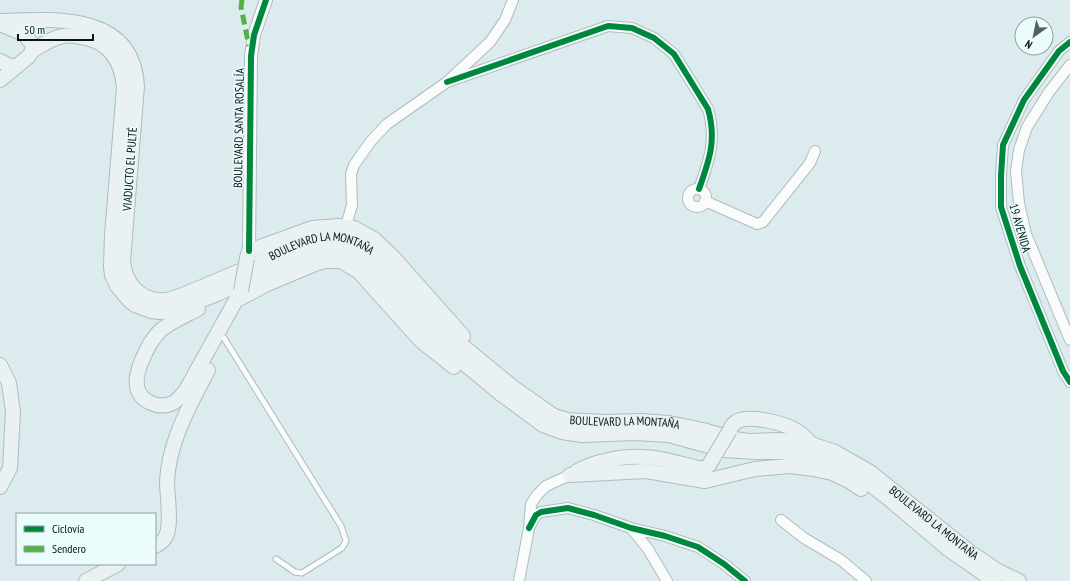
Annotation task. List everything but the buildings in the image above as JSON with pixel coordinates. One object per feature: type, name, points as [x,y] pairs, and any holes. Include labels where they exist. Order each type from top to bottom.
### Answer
[{"type":"main road","name":"VIADUCTO EL PULTÉ","points":[[0,23],[70,22],[90,25],[116,39],[125,50],[132,63],[137,86],[123,261],[125,275],[134,288],[146,296],[164,300],[169,299],[186,293],[253,262]]},
{"type":"main road","points":[[0,23],[24,34],[33,45],[32,51]]},
{"type":"main road","name":"VIADUCTO EL PULTÉ","points":[[0,80],[29,56],[32,51],[47,42],[64,36],[94,40],[106,47],[114,56],[123,76],[124,88],[110,259],[112,275],[122,292],[129,300],[140,307],[151,311],[174,311],[217,294],[253,262]]},
{"type":"main road","points":[[0,61],[10,66],[16,66]]},
{"type":"main road","points":[[156,546],[161,543],[166,537],[169,526],[168,480],[171,455],[189,406],[224,338],[253,262],[312,228],[346,226],[360,231],[374,239],[393,257],[466,339],[473,355]]},
{"type":"main road","name":"BOULEVARD LA MONTAÑA","points":[[253,262],[293,246],[323,237],[337,237],[353,240],[376,255],[421,306],[453,338],[514,388],[554,416],[567,420],[669,423],[703,430],[734,439],[749,441],[778,440],[811,444],[835,452],[870,472],[970,552],[998,571],[1019,581]]},
{"type":"main road","name":"BOULEVARD LA MONTAÑA","points":[[253,262],[328,249],[351,253],[368,266],[436,340],[475,373],[543,425],[562,432],[582,435],[635,433],[669,435],[723,450],[804,454],[827,460],[855,473],[948,549],[994,581]]},
{"type":"main road","points":[[217,294],[210,303],[163,329],[157,334],[140,367],[137,380],[139,392],[148,402],[167,405],[179,399],[186,390],[241,294],[325,261],[341,261],[359,272],[425,345],[462,372],[475,373]]},
{"type":"main road","points":[[0,365],[9,383],[13,412],[10,468],[0,487]]},
{"type":"main road","points":[[570,475],[586,466],[608,460],[631,457],[651,458],[698,468],[705,468],[709,465],[735,423],[747,419],[766,420],[796,430],[811,444]]},
{"type":"main road","points":[[570,475],[646,471],[705,481],[755,469],[772,467],[790,466],[814,469],[832,473],[849,481],[873,496],[911,527],[930,533]]},
{"type":"main road","points":[[86,581],[116,565]]},
{"type":"street","name":"BOULEVARD SANTA ROSALÍA","points":[[253,262],[251,56],[254,35],[266,0]]},
{"type":"street","points":[[346,226],[352,205],[351,174],[354,166],[367,147],[387,124],[448,82],[490,42],[505,20],[513,0]]},
{"type":"street","points":[[448,82],[608,26],[632,28],[654,38],[674,54],[708,109],[712,149],[699,189]]},
{"type":"street","name":"19 AVENIDA","points":[[1070,42],[1058,51],[1024,100],[1003,145],[1001,176],[1001,207],[1020,266],[1063,371],[1070,382]]},
{"type":"street","name":"19 AVENIDA","points":[[1070,65],[1049,92],[1027,127],[1019,150],[1016,171],[1019,203],[1026,234],[1070,340]]},
{"type":"street","points":[[705,201],[757,224],[764,222],[810,163],[815,151]]},
{"type":"street","points":[[699,189],[705,195],[705,201],[699,207],[693,206],[688,202],[688,196],[690,191],[699,189]]},
{"type":"street","points":[[519,581],[529,528],[531,504],[546,486],[570,475]]},
{"type":"street","points":[[529,528],[536,515],[541,512],[568,508],[594,515],[630,528],[665,536],[698,547],[746,581]]},
{"type":"street","points":[[781,520],[804,538],[841,560],[866,581]]},
{"type":"street","points":[[630,528],[648,549],[667,581]]},
{"type":"lane","points":[[224,338],[341,526],[346,541],[342,548],[302,573],[295,572],[276,559]]},
{"type":"marked path","points":[[242,0],[241,7],[249,46]]},
{"type":"cycle path","points":[[249,251],[251,56],[254,35],[266,0]]},
{"type":"cycle path","points":[[447,82],[608,26],[632,28],[654,38],[674,54],[708,109],[712,131],[711,150],[699,189]]},
{"type":"cycle path","points":[[1070,42],[1059,51],[1024,100],[1003,145],[1001,176],[1001,207],[1020,266],[1063,371],[1070,382]]},
{"type":"cycle path","points":[[529,528],[536,515],[541,512],[568,508],[698,547],[724,564],[745,581]]}]
